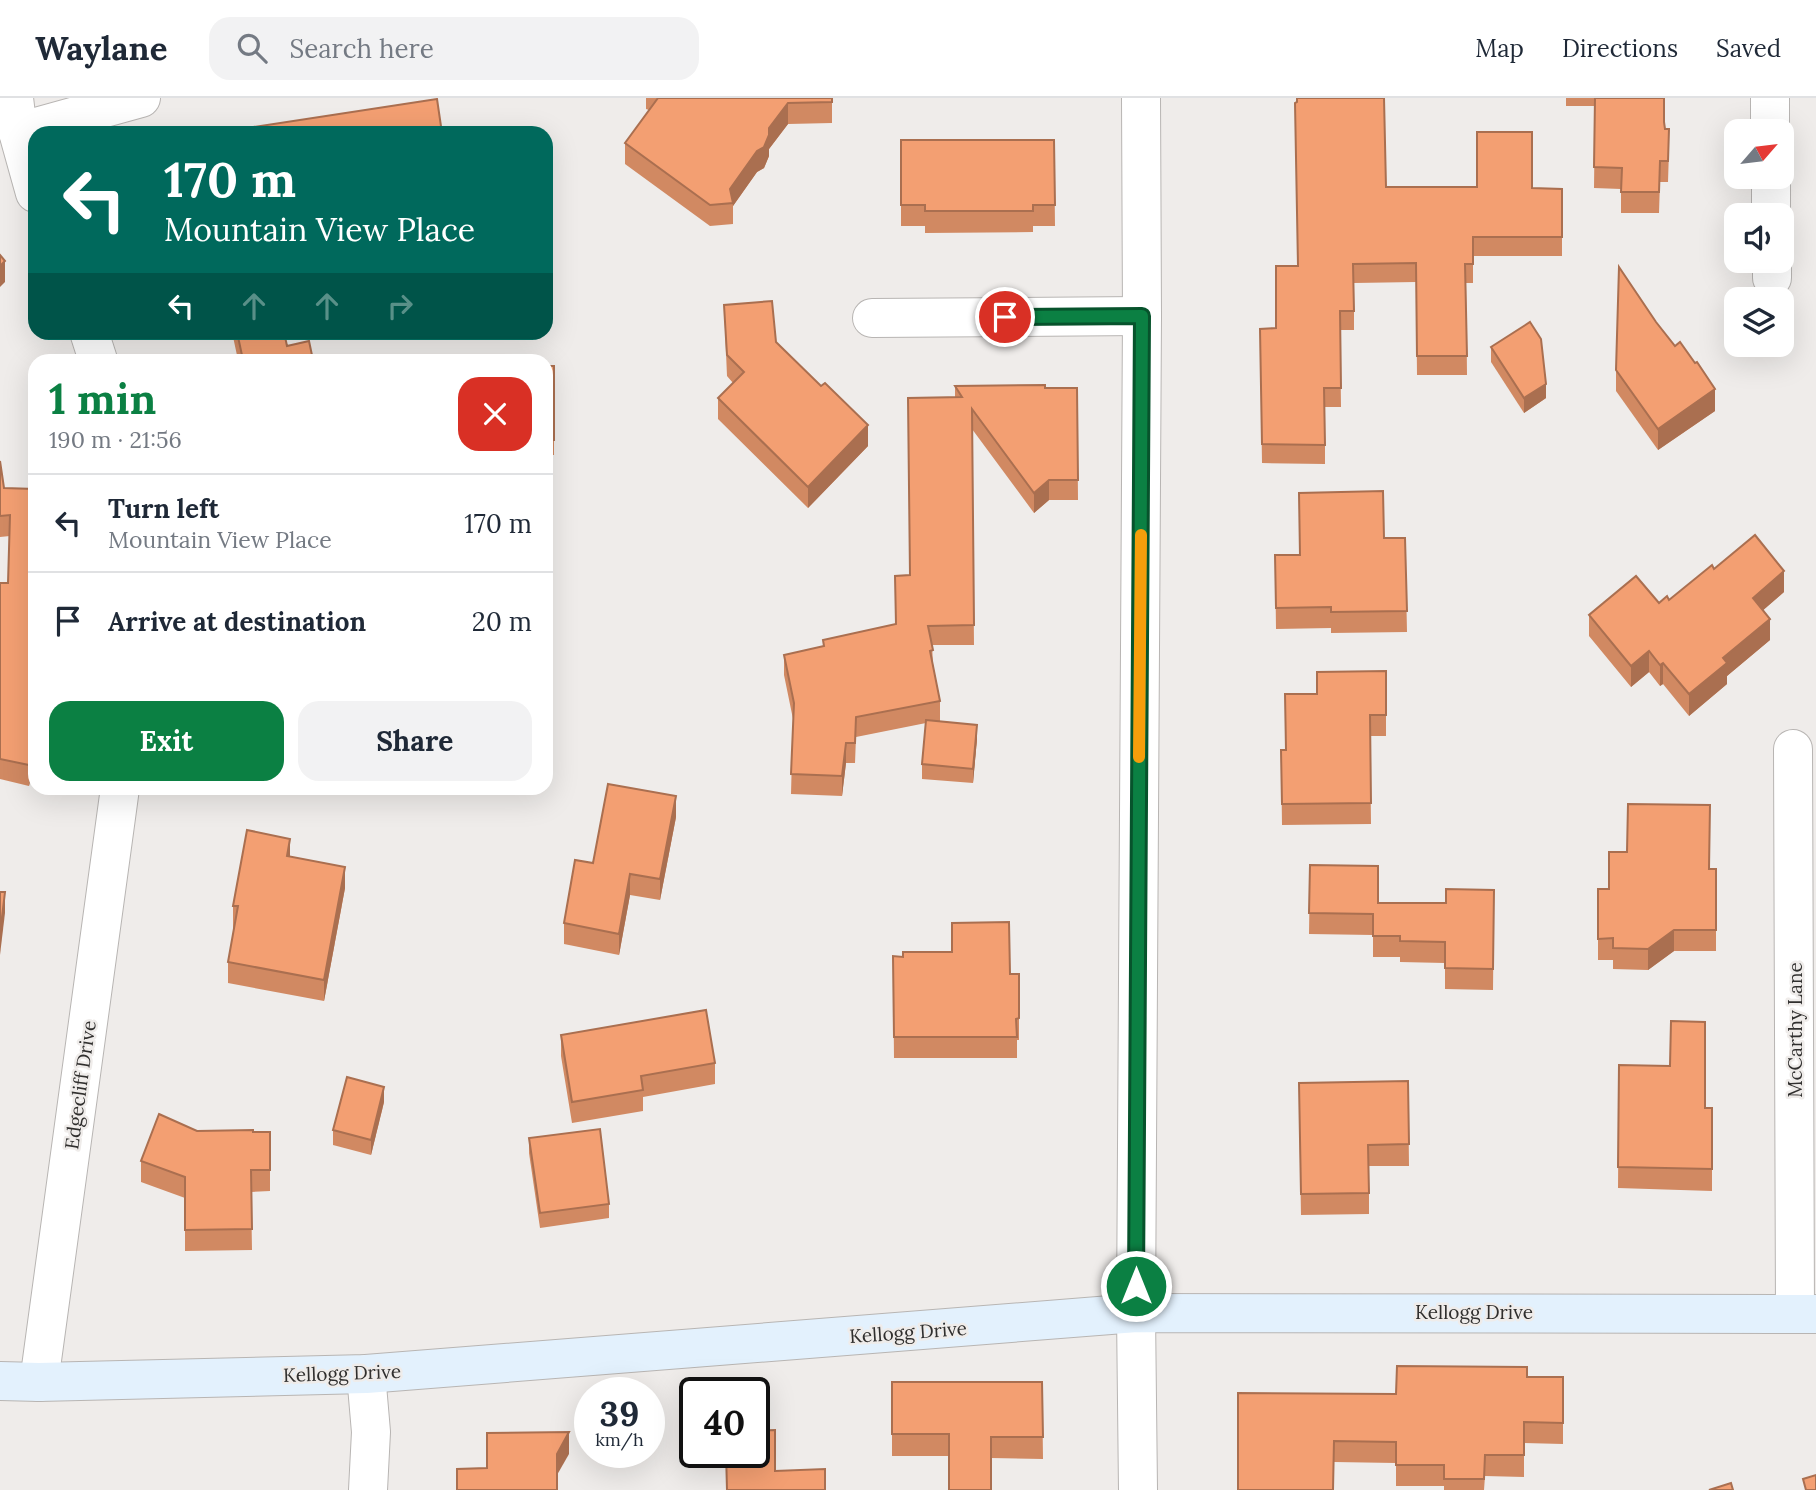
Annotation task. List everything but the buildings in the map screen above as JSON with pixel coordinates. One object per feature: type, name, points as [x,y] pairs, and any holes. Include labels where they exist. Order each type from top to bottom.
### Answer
[{"type":"main road","name":"Kellogg Drive","points":[[0,1381],[366,1374],[1136,1313],[1806,1313]]},
{"type":"street","points":[[28,164],[16,115],[141,98]]},
{"type":"street","points":[[1138,1490],[1136,1313],[1141,98]]},
{"type":"street","points":[[1770,98],[1770,119]]},
{"type":"street","points":[[872,318],[1142,316]]},
{"type":"street","name":"McCarthy Lane","points":[[1793,749],[1806,1313]]},
{"type":"street","name":"Edgecliff Drive","points":[[39,1382],[119,795]]},
{"type":"street","points":[[366,1374],[371,1432],[368,1490]]},
{"type":"slow traffic","points":[[1139,757],[1141,535]]},
{"type":"route","points":[[1005,317],[1142,316],[1136,1286]]}]
